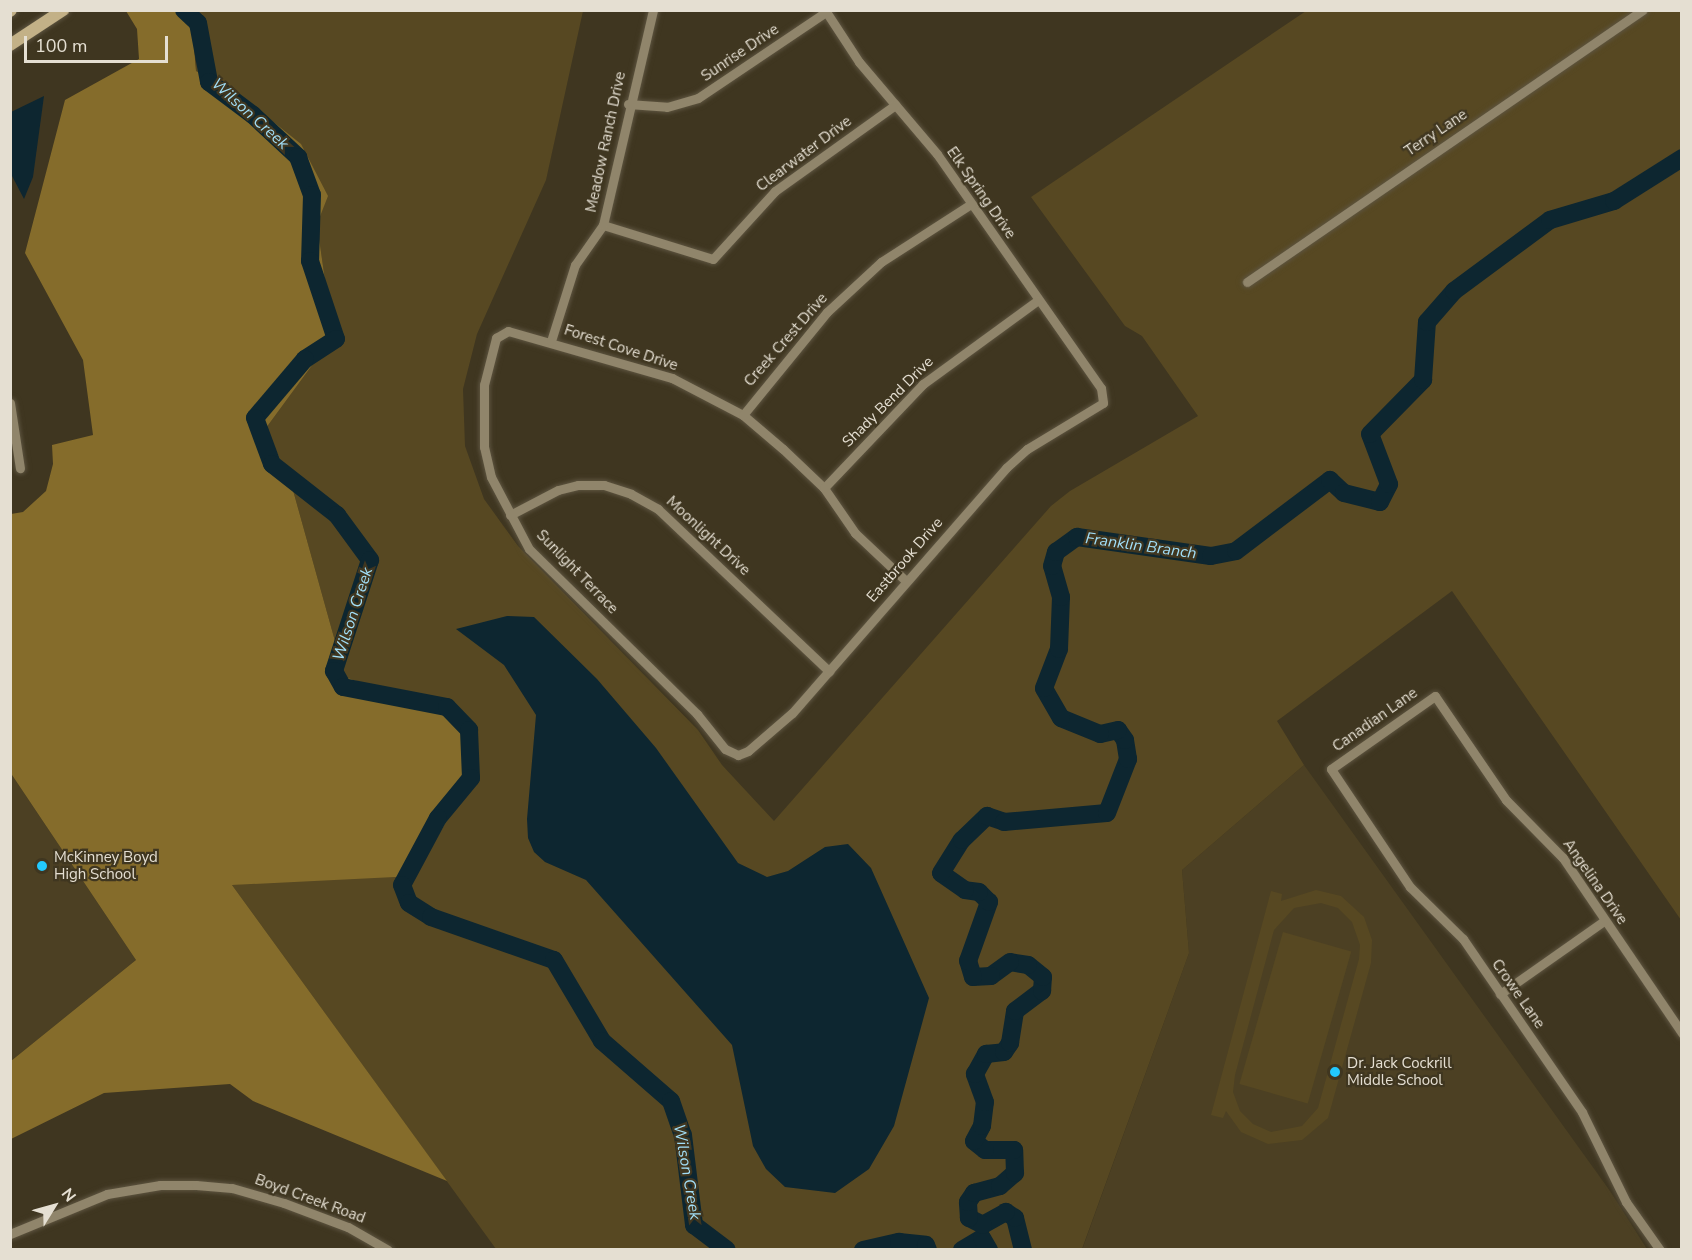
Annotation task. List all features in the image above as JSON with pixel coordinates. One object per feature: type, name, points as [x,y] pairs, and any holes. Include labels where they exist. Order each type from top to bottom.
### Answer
[{"type":"main road","points":[[10,45],[63,10]]},
{"type":"street","name":"Meadow Ranch Drive","points":[[551,341],[575,265],[603,225],[628,104],[653,10]]},
{"type":"street","name":"Terry Lane","points":[[1246,282],[1643,10]]},
{"type":"street","name":"Sunrise Drive","points":[[628,104],[667,106],[698,98],[826,11]]},
{"type":"street","name":"Elk Spring Drive","points":[[826,11],[895,105],[937,154],[1106,398]]},
{"type":"street","name":"Clearwater Drive","points":[[603,225],[713,260],[775,191],[895,105]]},
{"type":"street","name":"Creek Crest Drive","points":[[743,415],[827,312],[881,262],[971,204]]},
{"type":"street","name":"Shady Bend Drive","points":[[824,488],[923,384],[1038,300]]},
{"type":"street","name":"Forest Cove Drive","points":[[502,333],[525,333],[672,378],[743,415],[824,488],[855,533],[906,581]]},
{"type":"street","name":"Sunlight Terrace","points":[[502,333],[492,350],[484,385],[484,438],[491,477],[529,549],[697,714],[725,749],[738,755]]},
{"type":"street","name":"Eastbrook Drive","points":[[738,755],[748,751],[792,713],[1013,462],[1027,449],[1099,407],[1106,398]]},
{"type":"street","points":[[10,403],[20,468]]},
{"type":"street","name":"Moonlight Drive","points":[[510,515],[558,490],[578,484],[604,485],[631,494],[658,509],[829,671]]},
{"type":"street","name":"Canadian Lane","points":[[1331,769],[1435,696]]},
{"type":"street","name":"Angelina Drive","points":[[1435,696],[1506,800],[1563,858],[1682,1033]]},
{"type":"street","name":"Crowe Lane","points":[[1331,769],[1410,887],[1462,939],[1582,1112],[1626,1202],[1660,1250]]},
{"type":"street","points":[[1500,994],[1604,921]]},
{"type":"street","name":"Boyd Creek Road","points":[[10,1234],[106,1194],[151,1186],[196,1185],[267,1197],[348,1227],[388,1250]]},
{"type":"shaded area","points":[[126,11],[191,11],[196,71],[237,93],[301,144],[328,196],[317,224],[332,329],[313,364],[266,428],[291,483],[345,677],[467,718],[465,789],[415,876],[232,885],[447,1181],[253,1101],[230,1084],[104,1093],[11,1139],[11,1061],[136,960],[10,772],[11,514],[23,512],[46,491],[53,464],[52,445],[93,435],[83,360],[25,253],[65,100],[139,59],[137,29]]},
{"type":"shaded area","points":[[191,11],[583,11],[546,180],[477,334],[463,389],[465,446],[484,499],[518,546],[698,730],[722,765],[774,821],[1051,506],[1070,491],[1198,416],[1142,336],[1125,326],[1031,197],[1306,11],[1681,11],[1681,920],[1452,591],[1277,721],[1304,765],[1182,870],[1189,953],[1082,1249],[496,1249],[232,885],[250,883],[467,719],[345,677],[291,483],[266,428],[313,364],[332,329],[317,224],[327,195],[237,93],[196,71],[198,39]]},
{"type":"shaded area","name":"Dr. Jack Cockrill Middle School","points":[[1304,765],[1610,1191],[1647,1249],[1082,1250],[1189,953],[1182,870]]},
{"type":"shaded area","name":"McKinney Boyd High School","points":[[10,772],[136,960],[11,1061],[10,1061]]},
{"type":"shaded area","points":[[1316,890],[1341,896],[1364,917],[1372,940],[1371,963],[1328,1118],[1302,1140],[1268,1144],[1241,1132],[1226,1111],[1223,1118],[1211,1115],[1271,891],[1282,894],[1281,901]],"holes":[[[1321,903],[1338,908],[1352,922],[1360,945],[1359,959],[1318,1108],[1302,1126],[1271,1132],[1253,1124],[1240,1111],[1233,1092],[1235,1075],[1274,930],[1294,908]]]},
{"type":"shaded area","points":[[1283,932],[1351,952],[1308,1103],[1239,1084]]},
{"type":"water","points":[[44,96],[33,177],[24,199],[11,174],[11,112]]},
{"type":"water","points":[[507,616],[534,617],[597,679],[656,748],[738,863],[767,877],[788,871],[825,847],[848,844],[871,868],[929,998],[894,1126],[869,1169],[835,1193],[785,1187],[766,1169],[753,1146],[732,1045],[586,880],[545,862],[534,852],[528,838],[527,819],[536,715],[504,665],[456,629]]},
{"type":"waterway","name":"Wilson Creek","points":[[184,10],[198,23],[209,82],[253,115],[298,157],[312,195],[310,261],[336,339],[305,359],[255,418],[272,464],[337,515],[370,560],[334,671],[343,687],[447,707],[469,730],[471,778],[438,818],[402,885],[409,903],[431,917],[554,960],[602,1041],[671,1101],[683,1135],[694,1225],[727,1250]]},
{"type":"waterway","name":"Franklin Branch","points":[[1023,1250],[1015,1218],[1006,1212],[983,1225],[969,1218],[968,1202],[974,1193],[1000,1186],[1015,1173],[1014,1150],[985,1150],[974,1141],[982,1126],[985,1102],[975,1074],[986,1054],[1004,1052],[1010,1043],[1015,1011],[1042,991],[1043,977],[1028,965],[1010,962],[991,976],[973,977],[968,961],[989,902],[979,892],[965,890],[941,873],[962,840],[987,816],[1004,822],[1107,813],[1128,759],[1125,740],[1118,730],[1100,734],[1061,718],[1044,688],[1059,649],[1061,597],[1052,566],[1056,552],[1077,537],[1211,556],[1236,551],[1330,480],[1344,493],[1380,502],[1389,484],[1370,434],[1423,380],[1427,322],[1454,291],[1550,220],[1614,201],[1682,158]]},
{"type":"waterway","name":"Franklin Branch","points":[[962,1250],[982,1238],[989,1250]]},
{"type":"waterway","name":"Wilson Creek","points":[[863,1250],[899,1242],[926,1245],[928,1250]]},
{"type":"place","name":"McKinney Boyd High School","points":[[42,866]]},
{"type":"place","name":"Dr. Jack Cockrill Middle School","points":[[1335,1072]]}]
